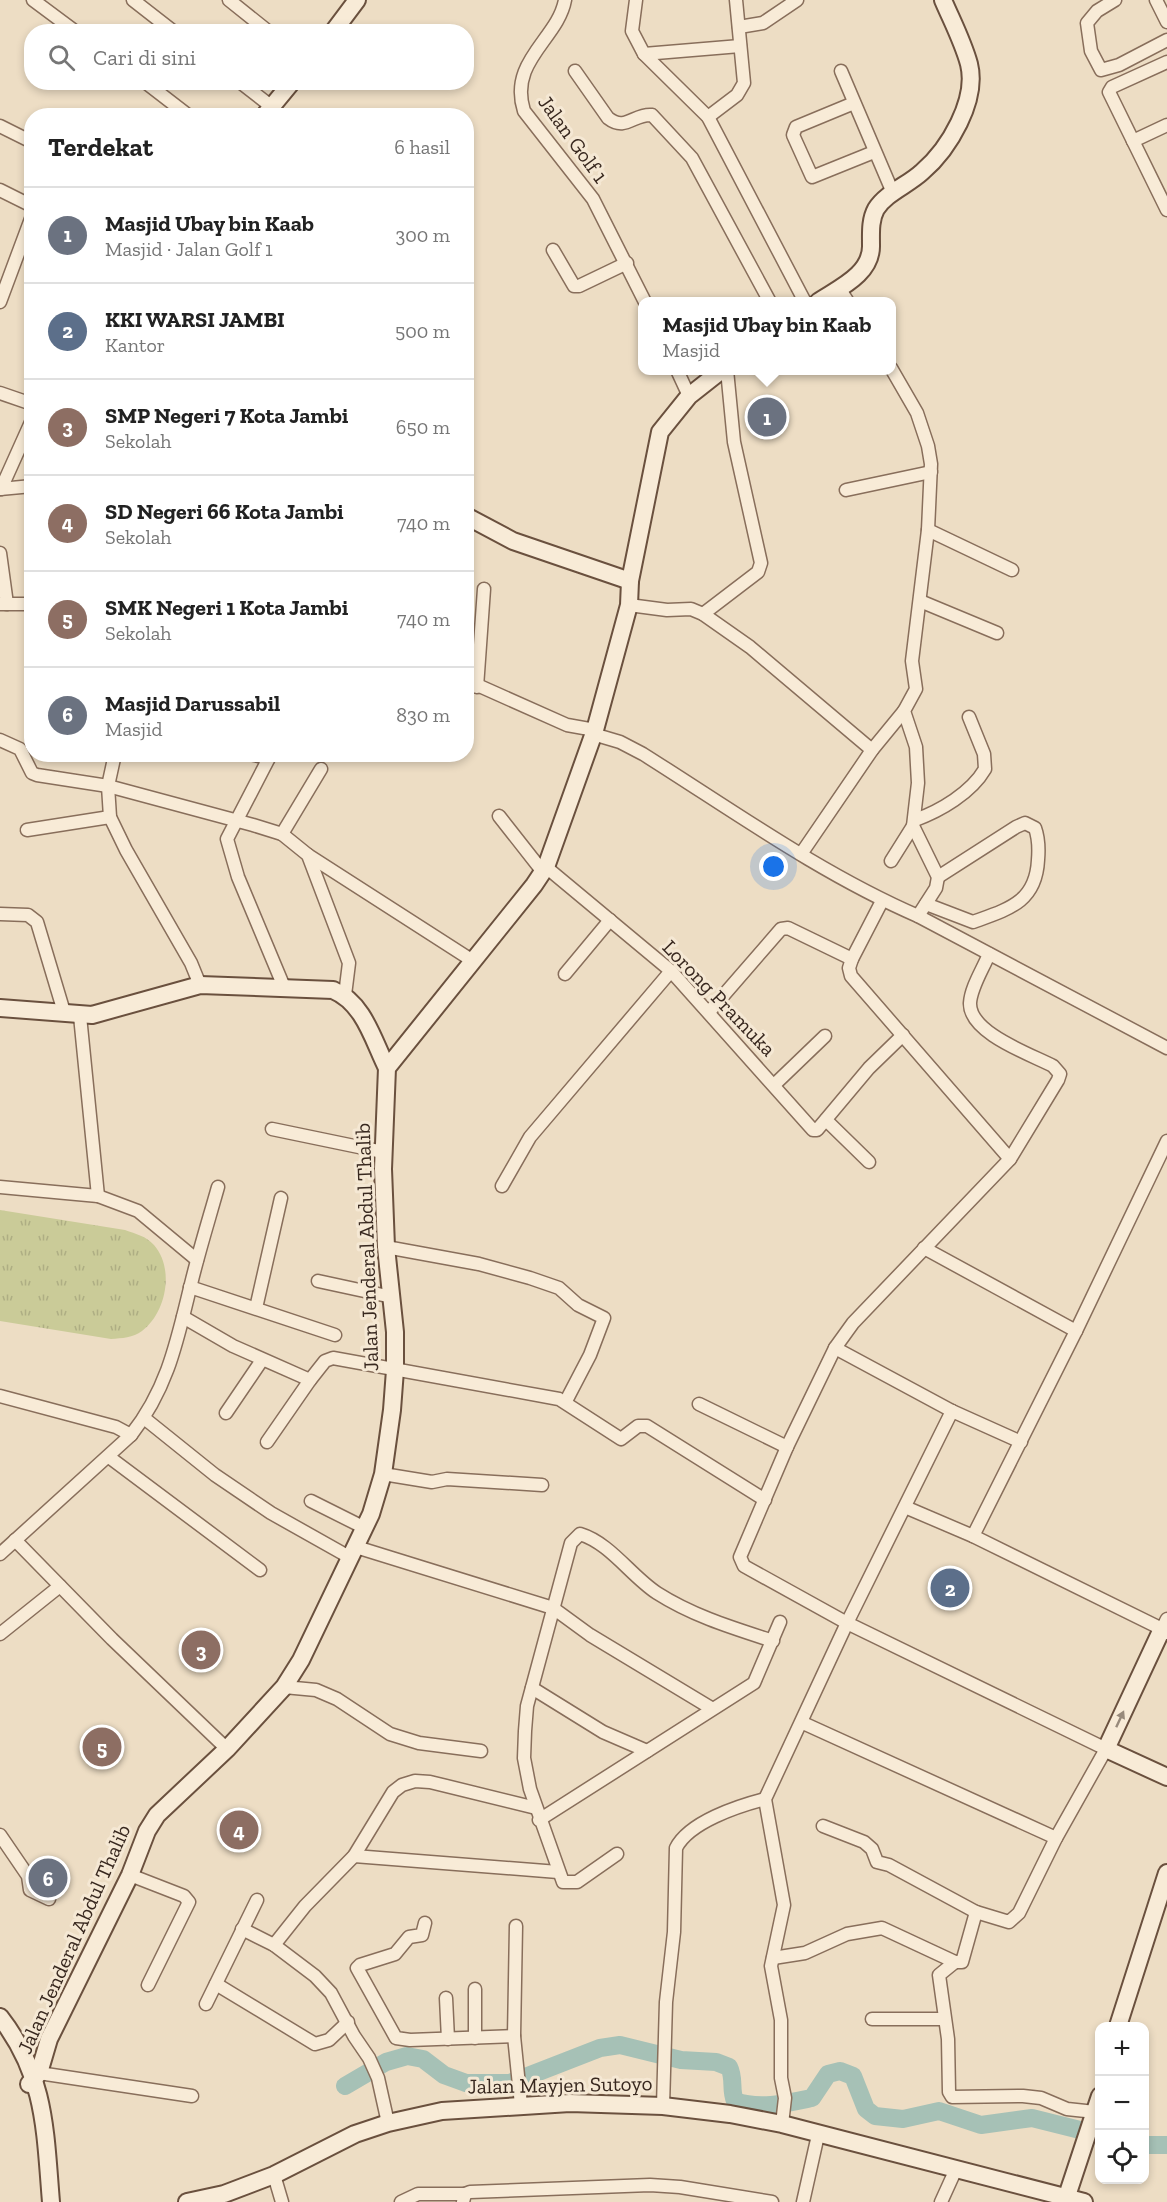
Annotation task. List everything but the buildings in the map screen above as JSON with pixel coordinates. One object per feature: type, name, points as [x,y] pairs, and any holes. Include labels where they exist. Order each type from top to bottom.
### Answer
[{"type":"street","points":[[33,0],[65,24]]},
{"type":"street","points":[[133,0],[164,24]]},
{"type":"street","points":[[229,0],[259,24]]},
{"type":"street","points":[[339,24],[357,0]]},
{"type":"street","name":"Jalan Golf 1","points":[[565,0],[526,70],[519,97],[524,111],[593,199],[643,297]]},
{"type":"street","points":[[636,0],[632,31],[644,54],[708,117],[802,297]]},
{"type":"street","points":[[708,117],[737,95],[744,83],[736,0]]},
{"type":"street","points":[[739,27],[764,23],[797,0]]},
{"type":"street","points":[[843,295],[868,261],[871,248],[871,221],[876,210],[893,193],[922,172],[937,155],[951,136],[970,88],[969,63],[943,0]]},
{"type":"street","points":[[1115,0],[1097,11],[1087,23],[1091,51],[1100,69],[1106,71],[1167,40]]},
{"type":"street","points":[[1156,0],[1167,22]]},
{"type":"street","points":[[644,54],[740,46]]},
{"type":"street","points":[[1167,62],[1109,90],[1109,95],[1162,190],[1167,210]]},
{"type":"street","points":[[575,71],[608,118],[615,123],[625,124],[645,114],[652,115],[692,158],[767,297]]},
{"type":"street","points":[[841,71],[893,193]]},
{"type":"street","points":[[155,90],[179,108]]},
{"type":"street","points":[[248,90],[265,108]]},
{"type":"street","points":[[270,108],[285,90]]},
{"type":"street","points":[[854,104],[796,127],[793,135],[812,177],[874,152]]},
{"type":"street","points":[[1134,141],[1167,125]]},
{"type":"street","points":[[0,126],[24,138]]},
{"type":"street","points":[[0,190],[24,202]]},
{"type":"street","points":[[0,302],[24,238]]},
{"type":"street","points":[[553,250],[574,286],[579,286],[627,263]]},
{"type":"street","points":[[679,375],[689,396]]},
{"type":"street","points":[[0,1008],[92,1015],[200,985],[333,990],[345,995],[356,1004],[387,1068],[544,870],[594,732],[629,605],[630,581],[660,432],[689,396],[716,375]]},
{"type":"street","points":[[704,614],[759,572],[761,563],[734,442],[727,375]]},
{"type":"street","points":[[801,854],[872,750],[904,711],[916,692],[912,662],[928,530],[931,472],[928,446],[917,413],[895,375]]},
{"type":"street","points":[[0,393],[24,401]]},
{"type":"street","points":[[0,489],[24,437]]},
{"type":"street","points":[[846,490],[931,472]]},
{"type":"street","points":[[0,489],[24,487]]},
{"type":"street","points":[[474,520],[513,540],[630,581]]},
{"type":"street","points":[[928,530],[1012,570]]},
{"type":"street","points":[[0,553],[3,604],[24,604]]},
{"type":"street","points":[[474,667],[484,589]]},
{"type":"street","points":[[920,601],[998,633]]},
{"type":"street","points":[[629,605],[667,610],[691,609],[704,614],[750,647],[872,750]]},
{"type":"street","points":[[474,684],[567,725],[594,732],[643,754],[801,854],[882,901],[918,916],[1167,1048]]},
{"type":"street","points":[[904,711],[916,747],[914,823],[938,877],[936,888],[918,916]]},
{"type":"street","points":[[891,861],[914,823],[940,809],[969,788],[985,769],[984,754],[969,717]]},
{"type":"street","points":[[0,740],[20,749],[24,757]]},
{"type":"street","points":[[27,762],[32,772],[37,775],[108,786],[282,834],[308,855],[473,961]]},
{"type":"street","points":[[113,762],[108,786],[110,817],[126,850],[191,963],[200,985]]},
{"type":"street","points":[[267,762],[227,838],[284,987]]},
{"type":"street","points":[[282,834],[321,770]]},
{"type":"street","name":"Lorong Pramuka","points":[[499,816],[544,870],[671,971],[811,1129],[817,1130],[826,1120]]},
{"type":"street","points":[[27,830],[110,817]]},
{"type":"street","points":[[926,904],[973,922],[996,914],[1028,896],[1038,874],[1039,840],[1035,828],[1025,823],[1016,827],[938,877]]},
{"type":"street","points":[[308,855],[349,963],[345,995]]},
{"type":"street","points":[[882,901],[849,968],[855,983],[1010,1159]]},
{"type":"street","points":[[0,914],[28,915],[37,922],[72,1014],[98,1196]]},
{"type":"street","points":[[566,974],[609,920]]},
{"type":"street","points":[[709,1012],[781,929],[788,928],[852,959]]},
{"type":"street","points":[[989,954],[972,994],[970,1004],[972,1014],[982,1028],[1053,1066],[1060,1074],[1010,1159],[953,1215],[853,1323],[835,1348],[741,1550],[741,1562],[847,1623],[1167,1777]]},
{"type":"street","points":[[502,1186],[530,1137],[671,971]]},
{"type":"street","points":[[869,1162],[826,1120],[869,1068],[903,1035]]},
{"type":"street","points":[[774,1085],[825,1036]]},
{"type":"street","name":"Jalan Jenderal Abdul Thalib","points":[[34,2079],[62,2011],[130,1875],[137,1849],[157,1815],[227,1749],[284,1687],[301,1660],[365,1528],[383,1474],[392,1410],[394,1370],[395,1332],[386,1247],[383,1152],[387,1068]]},
{"type":"street","points":[[272,1129],[383,1152]]},
{"type":"street","points":[[974,1536],[1167,1141]]},
{"type":"street","points":[[0,1187],[98,1196],[138,1211],[197,1260]]},
{"type":"street","points":[[0,1554],[109,1457],[144,1418],[160,1391],[183,1317],[218,1187]]},
{"type":"street","points":[[256,1308],[281,1198]]},
{"type":"street","points":[[386,1247],[479,1264],[530,1278],[559,1288],[578,1305],[604,1318],[590,1355],[566,1401]]},
{"type":"street","points":[[924,1248],[1076,1331]]},
{"type":"street","points":[[318,1281],[392,1297]]},
{"type":"street","points":[[190,1287],[335,1335]]},
{"type":"street","points":[[183,1317],[262,1360],[310,1380]]},
{"type":"street","points":[[835,1348],[952,1411],[1021,1442]]},
{"type":"street","points":[[267,1442],[310,1380],[325,1361],[333,1358],[566,1401],[616,1438],[625,1437],[642,1424],[655,1429],[716,1471],[765,1500]]},
{"type":"street","points":[[226,1413],[262,1360]]},
{"type":"street","points":[[0,1396],[116,1427],[130,1435]]},
{"type":"street","points":[[699,1404],[787,1448]]},
{"type":"street","points":[[782,2124],[785,2102],[781,2078],[780,2011],[771,1966],[784,1905],[765,1799],[803,1722],[847,1623],[952,1411]]},
{"type":"street","points":[[144,1418],[215,1475],[253,1500],[353,1552],[553,1608],[590,1635],[711,1708]]},
{"type":"street","points":[[109,1457],[260,1570]]},
{"type":"street","points":[[383,1474],[432,1482],[447,1479],[542,1485]]},
{"type":"street","points":[[311,1501],[365,1528]]},
{"type":"street","points":[[823,1826],[864,1842],[872,1850],[877,1862],[889,1865],[976,1912],[1005,1923],[1014,1919],[1106,1749],[1165,1626],[974,1536],[905,1507]]},
{"type":"street","points":[[617,1854],[570,1884],[563,1882],[539,1820],[525,1758],[527,1706],[571,1543],[580,1534],[594,1540],[657,1593],[708,1620],[773,1641]]},
{"type":"street","points":[[15,1540],[227,1749]]},
{"type":"street","points":[[0,1634],[60,1586]]},
{"type":"street","points":[[539,1820],[711,1708],[754,1683],[780,1622]]},
{"type":"street","points":[[284,1687],[316,1690],[337,1699],[390,1734],[419,1743],[481,1751]]},
{"type":"street","points":[[532,1688],[603,1732],[647,1751]]},
{"type":"street","points":[[803,1722],[1056,1838]]},
{"type":"street","points":[[274,1945],[305,1906],[354,1856],[393,1792],[402,1785],[415,1781],[430,1782],[536,1808]]},
{"type":"street","points":[[663,2106],[667,2038],[666,2002],[674,1932],[676,1848],[681,1838],[719,1815],[738,1805],[765,1799]]},
{"type":"street","points":[[0,1835],[28,1876],[30,1890],[50,1899]]},
{"type":"street","points":[[354,1856],[558,1872]]},
{"type":"street","points":[[1119,2022],[1167,1873]]},
{"type":"street","points":[[130,1875],[184,1896],[189,1902],[148,1985]]},
{"type":"street","points":[[206,2004],[257,1900]]},
{"type":"street","points":[[774,1958],[805,1953],[847,1934],[882,1928],[955,1962],[962,1962],[976,1912]]},
{"type":"street","points":[[425,1923],[421,1936],[409,1937],[395,1954],[360,1965],[357,1970],[396,2038],[448,2039],[514,2036]]},
{"type":"street","points":[[516,1926],[514,2036],[520,2099]]},
{"type":"street","points":[[242,1929],[274,1945],[323,1984],[342,2008],[378,2078],[388,2123]]},
{"type":"street","points":[[955,1962],[939,1976],[949,2092],[952,2097],[1023,2096],[1041,2098],[1067,2109],[1095,2109]]},
{"type":"street","points":[[216,1984],[315,2044],[329,2040],[348,2022]]},
{"type":"street","points":[[475,1989],[475,2038]]},
{"type":"street","points":[[446,1998],[448,2039]]},
{"type":"street","points":[[0,2017],[27,2056],[42,2106],[51,2202]]},
{"type":"street","points":[[872,2019],[944,2019]]},
{"type":"street","points":[[0,2030],[34,2079],[39,2202]]},
{"type":"street","points":[[34,2079],[192,2096]]},
{"type":"street","name":"Jalan Mayjen Sutoyo","points":[[187,2202],[224,2194],[274,2175],[356,2134],[388,2123],[442,2111],[520,2099],[663,2106],[730,2114],[782,2124],[1065,2200],[1084,2202]]},
{"type":"street","points":[[1065,2200],[1095,2112]]},
{"type":"street","points":[[803,2202],[818,2135]]},
{"type":"street","points":[[941,2202],[956,2169]]},
{"type":"street","points":[[274,2175],[282,2202]]},
{"type":"street","points":[[401,2202],[418,2194],[464,2198],[650,2185],[680,2187],[772,2202]]},
{"type":"green space","points":[[0,1210],[125,1230],[148,1239],[160,1255],[166,1278],[162,1302],[150,1323],[135,1335],[111,1339],[0,1321]]},
{"type":"waterway","points":[[345,2086],[386,2062],[407,2056],[423,2059],[444,2075],[466,2083],[510,2083],[600,2048],[620,2045],[681,2060],[716,2062],[729,2067],[735,2101],[744,2104],[774,2105],[812,2098],[828,2074],[840,2071],[853,2076],[866,2109],[875,2116],[903,2119],[939,2111],[981,2125],[1032,2118],[1095,2134]]},
{"type":"waterway","points":[[1149,2145],[1167,2145]]},
{"type":"place","name":"Masjid Ubay bin Kaab","points":[[767,417]]},
{"type":"place","name":"KKI WARSI JAMBI","points":[[950,1588]]},
{"type":"place","name":"SMP Negeri 7 Kota Jambi","points":[[201,1650]]},
{"type":"place","name":"SMK Negeri 1 Kota Jambi","points":[[102,1747]]},
{"type":"place","name":"SD Negeri 66 Kota Jambi","points":[[239,1830]]},
{"type":"place","name":"Masjid Darussabil","points":[[48,1878]]}]
